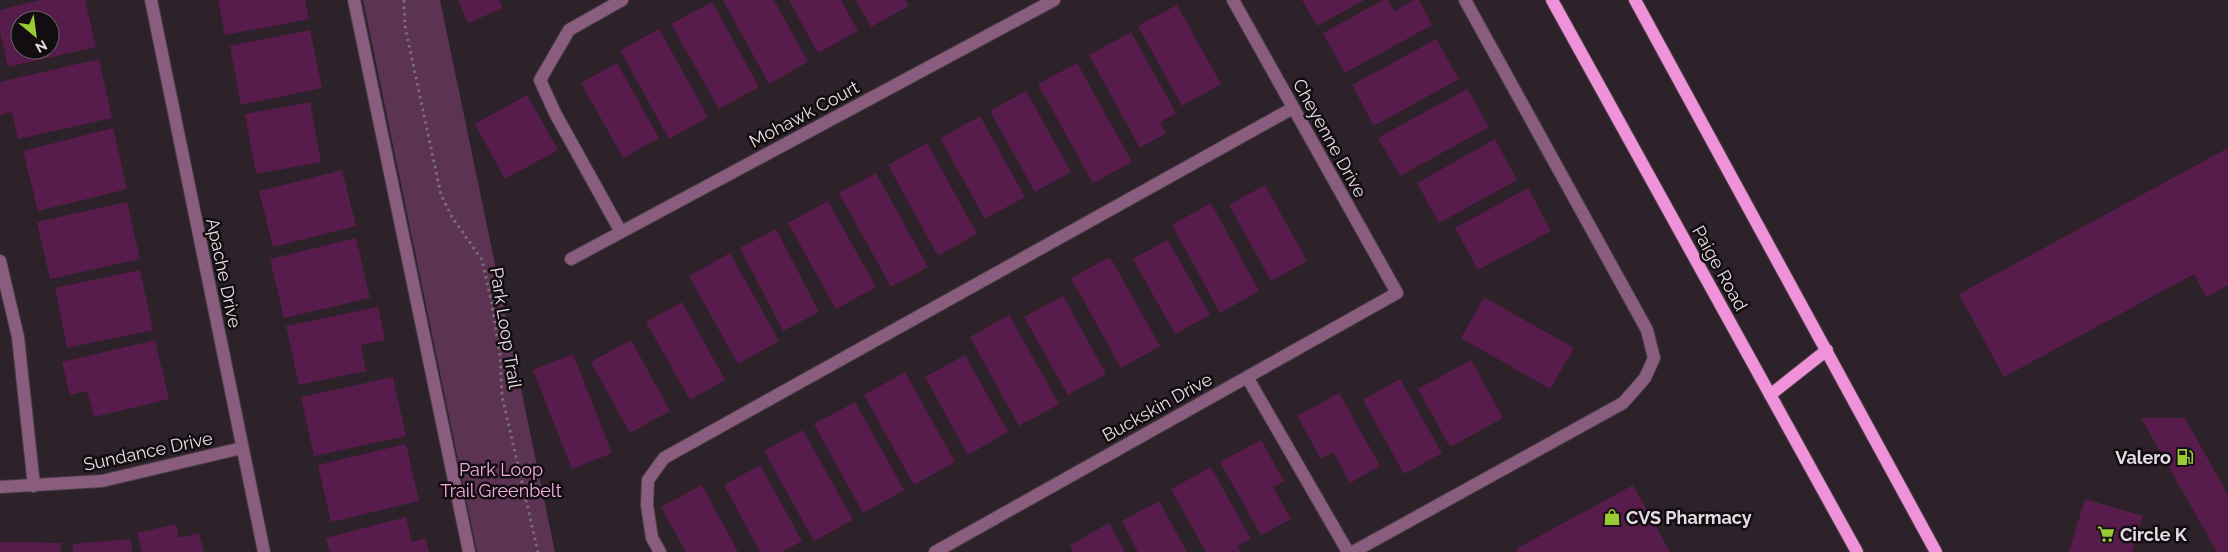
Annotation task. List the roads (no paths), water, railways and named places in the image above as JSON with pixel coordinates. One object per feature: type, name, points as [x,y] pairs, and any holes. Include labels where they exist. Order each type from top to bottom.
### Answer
[{"type":"main road","name":"Paige Road","points":[[1552,0],[1858,552]]},
{"type":"main road","points":[[1636,0],[1936,552]]},
{"type":"main road","points":[[1770,395],[1827,350]]},
{"type":"street","name":"Apache Drive","points":[[151,0],[264,552]]},
{"type":"street","points":[[354,0],[469,552]]},
{"type":"street","points":[[620,232],[554,113],[540,80],[569,30],[622,0]]},
{"type":"street","name":"Mohawk Court","points":[[571,258],[1054,0]]},
{"type":"street","name":"Cheyenne Drive","points":[[1233,0],[1397,294]]},
{"type":"street","points":[[1352,552],[1623,402],[1645,378],[1654,358],[1647,330],[1466,0]]},
{"type":"street","points":[[660,552],[652,538],[647,505],[648,480],[664,458],[1293,108]]},
{"type":"street","points":[[0,261],[18,337],[34,486]]},
{"type":"street","name":"Buckskin Drive","points":[[935,552],[1397,294]]},
{"type":"street","points":[[1247,377],[1348,552]]},
{"type":"street","name":"Sundance Drive","points":[[0,487],[102,481],[242,448]]},
{"type":"place","name":"Valero","points":[[2185,457]]},
{"type":"place","name":"CVS Pharmacy","points":[[1612,517]]},
{"type":"place","name":"Circle K","points":[[2106,534]]},
{"type":"park label","name":"Park Loop Trail Greenbelt","points":[[501,479]]}]
